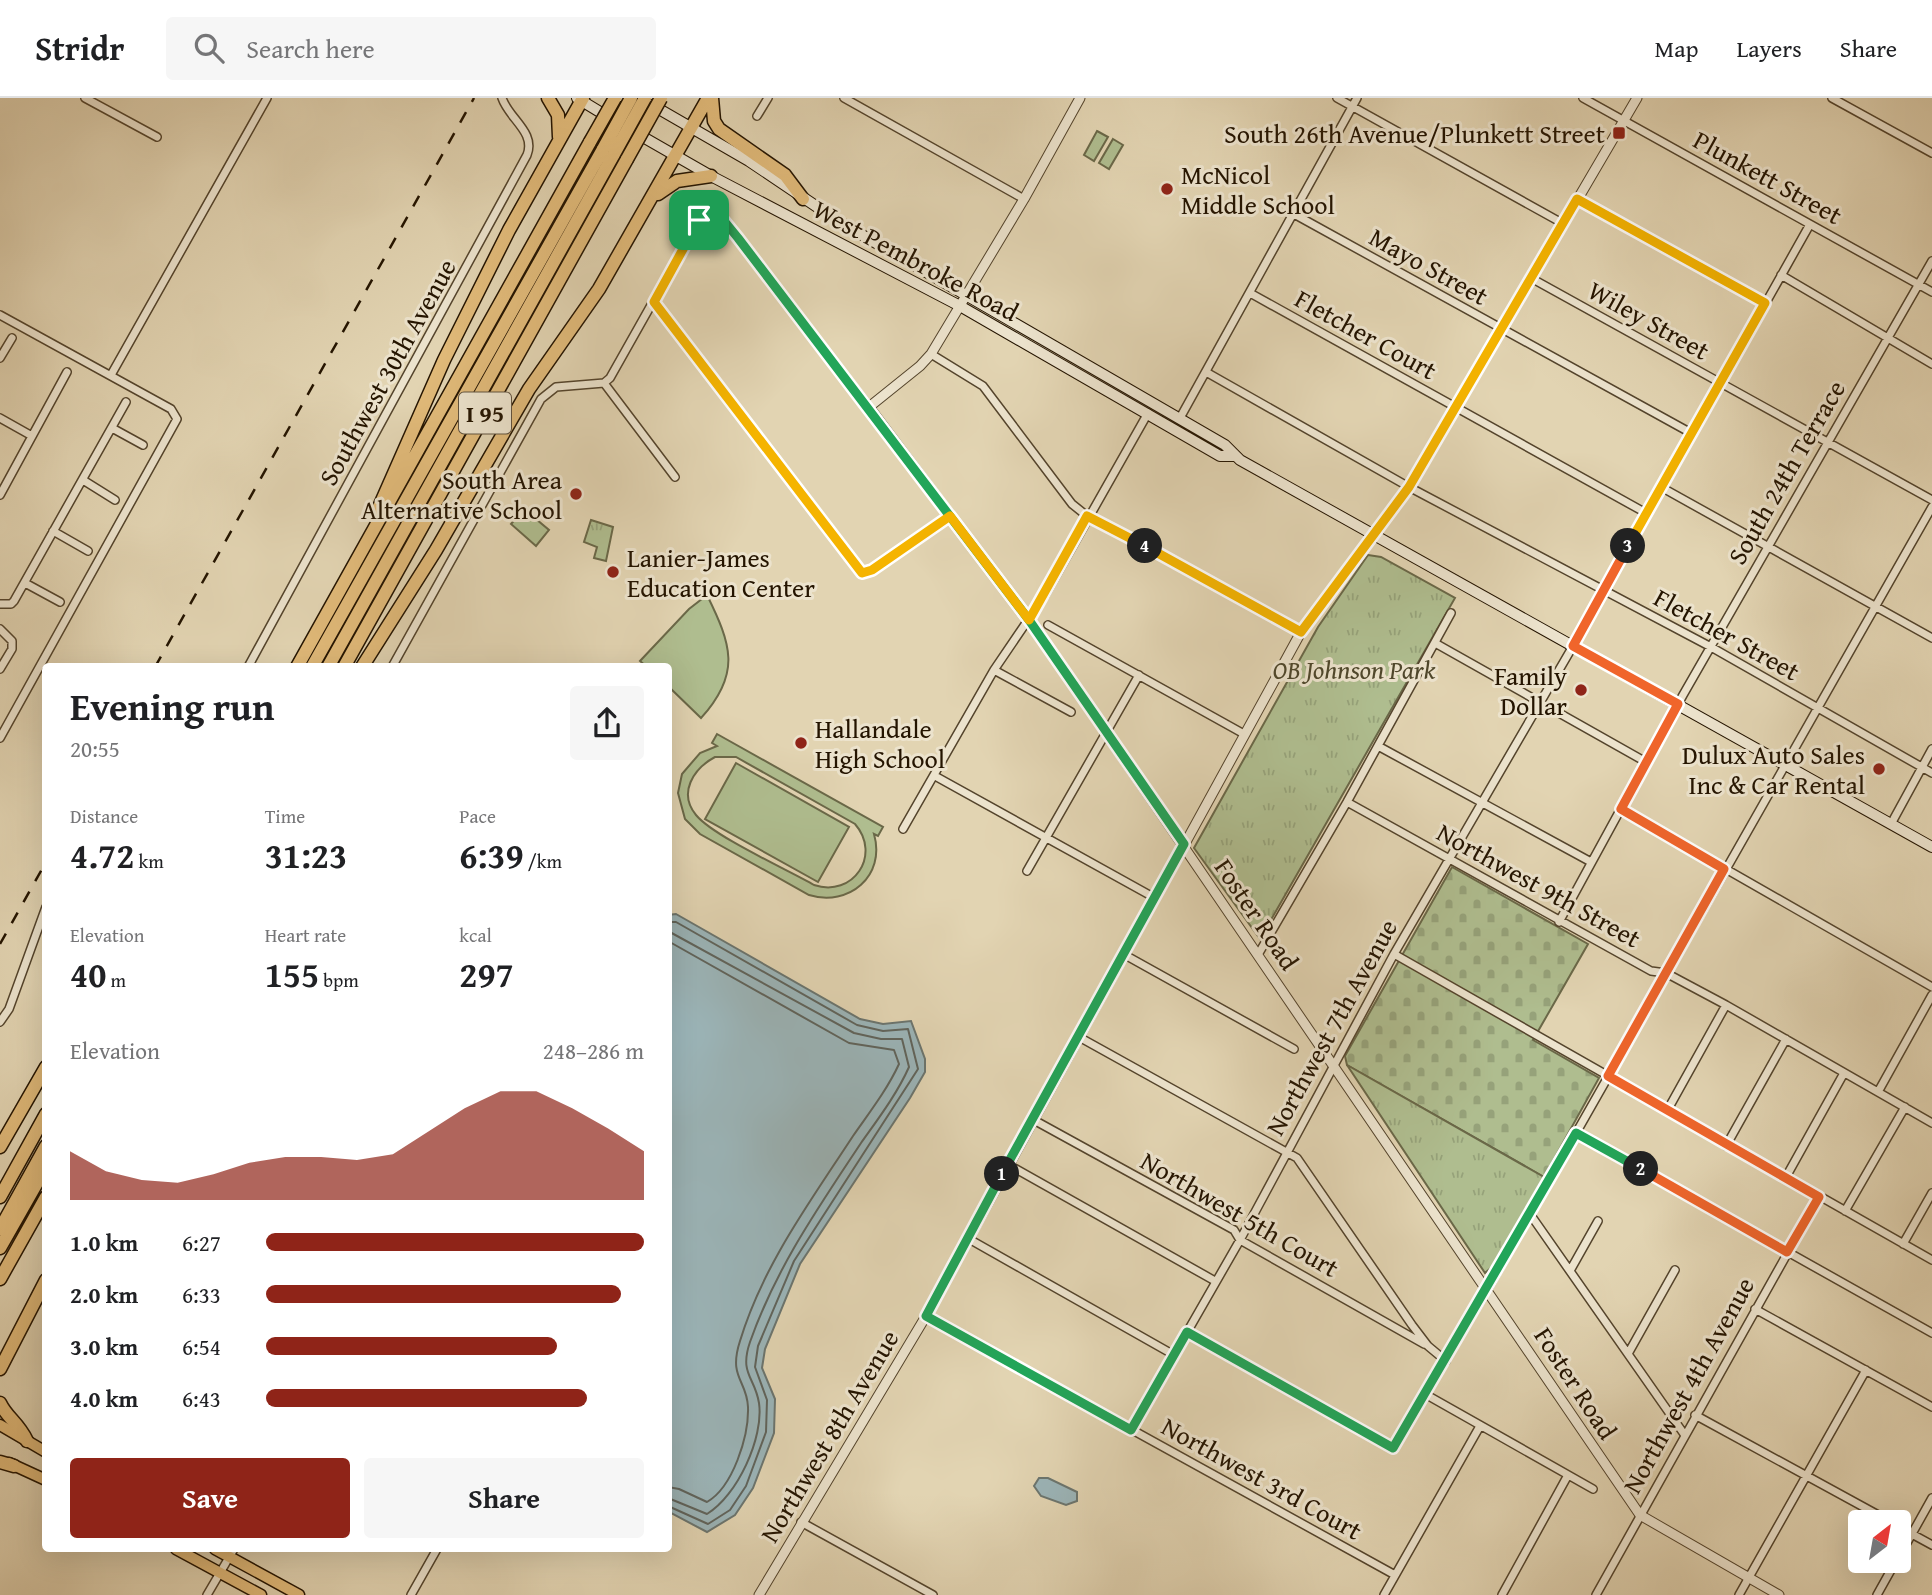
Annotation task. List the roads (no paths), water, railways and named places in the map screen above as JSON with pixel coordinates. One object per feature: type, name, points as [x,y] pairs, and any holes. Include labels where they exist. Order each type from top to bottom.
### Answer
[{"type":"highway","points":[[548,98],[558,114],[559,139]]},
{"type":"highway","name":"I 95","points":[[299,663],[615,98]]},
{"type":"highway","points":[[330,663],[608,152],[631,98]]},
{"type":"highway","points":[[314,663],[608,152],[645,98]]},
{"type":"highway","name":"I 95","points":[[346,663],[661,98]]},
{"type":"highway","points":[[365,663],[436,550],[529,389],[599,289],[710,98]]},
{"type":"highway","points":[[710,98],[714,121],[719,129],[785,175],[803,199]]},
{"type":"highway","points":[[361,554],[386,489],[444,360],[581,99]]},
{"type":"highway","points":[[652,199],[677,181],[690,176],[711,176]]},
{"type":"highway","points":[[0,1147],[42,1074]]},
{"type":"highway","points":[[0,1197],[42,1121]]},
{"type":"highway","points":[[21,1158],[42,1139]]},
{"type":"highway","points":[[0,1229],[42,1153]]},
{"type":"highway","points":[[0,1248],[42,1174]]},
{"type":"highway","points":[[14,1254],[42,1187]]},
{"type":"highway","points":[[0,1279],[42,1204]]},
{"type":"highway","points":[[0,1369],[42,1288]]},
{"type":"highway","points":[[0,1403],[5,1412],[18,1422],[27,1441]]},
{"type":"highway","points":[[0,1460],[14,1466]]},
{"type":"main road","name":"West Pembroke Road","points":[[639,98],[749,161],[803,199],[1225,445],[1235,456],[1932,847]]},
{"type":"main road","name":"West Pembroke Road","points":[[581,99],[675,157],[960,306],[1220,456],[1235,456]]},
{"type":"main road","points":[[0,1425],[42,1450]]},
{"type":"main road","points":[[14,1466],[42,1478]]},
{"type":"main road","points":[[182,1552],[261,1595]]},
{"type":"main road","points":[[232,1553],[299,1595]]},
{"type":"street","points":[[85,98],[157,137]]},
{"type":"street","points":[[111,375],[267,98]]},
{"type":"street","name":"Southwest 30th Avenue","points":[[250,663],[527,155],[531,145],[528,136],[507,111],[502,98]]},
{"type":"street","points":[[757,116],[768,98]]},
{"type":"street","points":[[844,98],[1024,199]]},
{"type":"street","points":[[869,407],[931,354],[1024,199],[1080,98]]},
{"type":"street","points":[[1337,98],[1562,223]]},
{"type":"street","points":[[1180,418],[1357,98]]},
{"type":"street","name":"Plunkett Street","points":[[1583,98],[1932,292]]},
{"type":"street","name":"Northwest 8th Avenue","points":[[759,1595],[926,1316],[1301,632],[1409,487],[1637,98]]},
{"type":"street","points":[[1832,98],[1932,153]]},
{"type":"street","points":[[1577,199],[1765,303]]},
{"type":"street","name":"Foster Road","points":[[654,302],[704,214],[713,211],[720,216],[869,407],[1029,620],[1488,1288],[1640,1515]]},
{"type":"street","name":"Mayo Street","points":[[1294,214],[1691,433]]},
{"type":"street","name":"Northwest 7th Avenue","points":[[1131,1430],[1240,1240],[1394,954],[1573,646],[1810,226]]},
{"type":"street","name":"South 24th Terrace","points":[[1559,922],[1678,704],[1932,261]]},
{"type":"street","points":[[1781,275],[1932,364]]},
{"type":"street","name":"Wiley Street","points":[[1531,278],[1932,500]]},
{"type":"street","name":"Fletcher Court","points":[[1250,293],[1646,513]]},
{"type":"street","points":[[394,663],[541,399],[556,387],[604,383],[610,378],[654,302],[862,573],[872,570],[950,516]]},
{"type":"street","points":[[0,315],[172,409],[176,415],[176,423],[0,738]]},
{"type":"street","points":[[0,358],[12,338]]},
{"type":"street","points":[[931,354],[983,386],[1072,504],[1087,516],[1301,632]]},
{"type":"street","points":[[0,495],[67,372]]},
{"type":"street","name":"Fletcher Street","points":[[1206,372],[1409,487],[1711,647],[1815,709],[1932,773]]},
{"type":"street","points":[[604,383],[675,477]]},
{"type":"street","points":[[0,604],[11,604],[25,583],[126,402]]},
{"type":"street","points":[[903,829],[994,670],[1029,620],[1148,413]]},
{"type":"street","points":[[0,418],[33,436]]},
{"type":"street","points":[[112,428],[143,445]]},
{"type":"street","points":[[83,480],[115,499]]},
{"type":"street","points":[[1661,487],[1932,638]]},
{"type":"street","points":[[1187,1332],[1393,1448],[1488,1288],[1932,507]]},
{"type":"street","points":[[53,531],[88,551]]},
{"type":"street","points":[[25,583],[60,602]]},
{"type":"street","points":[[1259,953],[1347,802],[1451,613]]},
{"type":"street","points":[[1048,625],[1244,734]]},
{"type":"street","points":[[0,629],[12,641],[12,649],[0,669]]},
{"type":"street","points":[[1435,643],[1646,762]]},
{"type":"street","points":[[994,670],[1071,712]]},
{"type":"street","points":[[1027,871],[1139,675]]},
{"type":"street","points":[[1378,746],[1591,862]]},
{"type":"street","points":[[1891,824],[1932,749]]},
{"type":"street","points":[[934,776],[1155,898]]},
{"type":"street","name":"Northwest 9th Street","points":[[1347,802],[1559,922],[1651,971],[1666,972],[1726,1005],[1932,1124]]},
{"type":"street","points":[[1621,809],[1932,987]]},
{"type":"street","points":[[0,1022],[9,1009],[42,918]]},
{"type":"street","points":[[1394,954],[1726,1146],[1932,1260]]},
{"type":"street","points":[[1125,955],[1294,1049]]},
{"type":"street","points":[[1878,1092],[1932,995]]},
{"type":"street","points":[[1667,1111],[1726,1005]]},
{"type":"street","points":[[1079,1037],[1297,1158],[1427,1346],[1446,1361]]},
{"type":"street","points":[[1726,1146],[1786,1039]]},
{"type":"street","points":[[1786,1177],[1844,1073]]},
{"type":"street","points":[[1845,1211],[1905,1107]]},
{"type":"street","name":"Northwest 5th Court","points":[[1032,1119],[1234,1230],[1240,1240],[1427,1346]]},
{"type":"street","points":[[1576,1133],[1932,1333]]},
{"type":"street","points":[[1007,1164],[1215,1281]]},
{"type":"street","points":[[1903,1244],[1932,1193]]},
{"type":"street","name":"Northwest 4th Avenue","points":[[1596,1595],[1819,1197]]},
{"type":"street","points":[[1530,1214],[1684,1434]]},
{"type":"street","points":[[1571,1269],[1598,1222]]},
{"type":"street","points":[[969,1239],[1174,1354]]},
{"type":"street","points":[[1629,1352],[1675,1270]]},
{"type":"street","points":[[1755,1309],[1932,1407]]},
{"type":"street","name":"Northwest 3rd Court","points":[[926,1316],[1395,1575]]},
{"type":"street","points":[[1740,1595],[1866,1370]]},
{"type":"street","points":[[1425,1394],[1592,1489]]},
{"type":"street","points":[[1695,1415],[1870,1510]]},
{"type":"street","points":[[1384,1595],[1480,1426]]},
{"type":"street","points":[[1502,1595],[1568,1475]]},
{"type":"street","points":[[1932,1498],[1912,1534],[1932,1545]]},
{"type":"street","points":[[1640,1515],[1779,1595]]},
{"type":"street","points":[[801,1522],[933,1595]]},
{"type":"street","points":[[412,1593],[435,1552]]},
{"type":"street","points":[[207,1595],[232,1553]]},
{"type":"street","points":[[1877,1595],[1890,1573]]},
{"type":"water","points":[[672,914],[676,914],[860,1019],[883,1024],[911,1021],[925,1059],[925,1072],[910,1098],[800,1264],[765,1349],[762,1368],[775,1399],[774,1433],[753,1488],[735,1515],[707,1532],[672,1514]]},
{"type":"water","points":[[1039,1478],[1048,1478],[1077,1492],[1077,1501],[1066,1505],[1041,1496],[1034,1486]]},
{"type":"railway","points":[[157,663],[474,98]]},
{"type":"railway","points":[[0,944],[42,869]]},
{"type":"place","name":"South 26th Avenue/Plunkett Street","points":[[1619,133]]},
{"type":"place","name":"McNicol Middle School","points":[[1167,189]]},
{"type":"place","name":"South Area Alternative School","points":[[576,494]]},
{"type":"place","name":"Lanier-James Education Center","points":[[613,572]]},
{"type":"place","name":"Family Dollar","points":[[1581,690]]},
{"type":"place","name":"Hallandale High School","points":[[801,743]]},
{"type":"place","name":"Dulux Auto Sales Inc & Car Rental","points":[[1879,769]]},
{"type":"park label","name":"OB Johnson Park","points":[[1354,669]]}]
